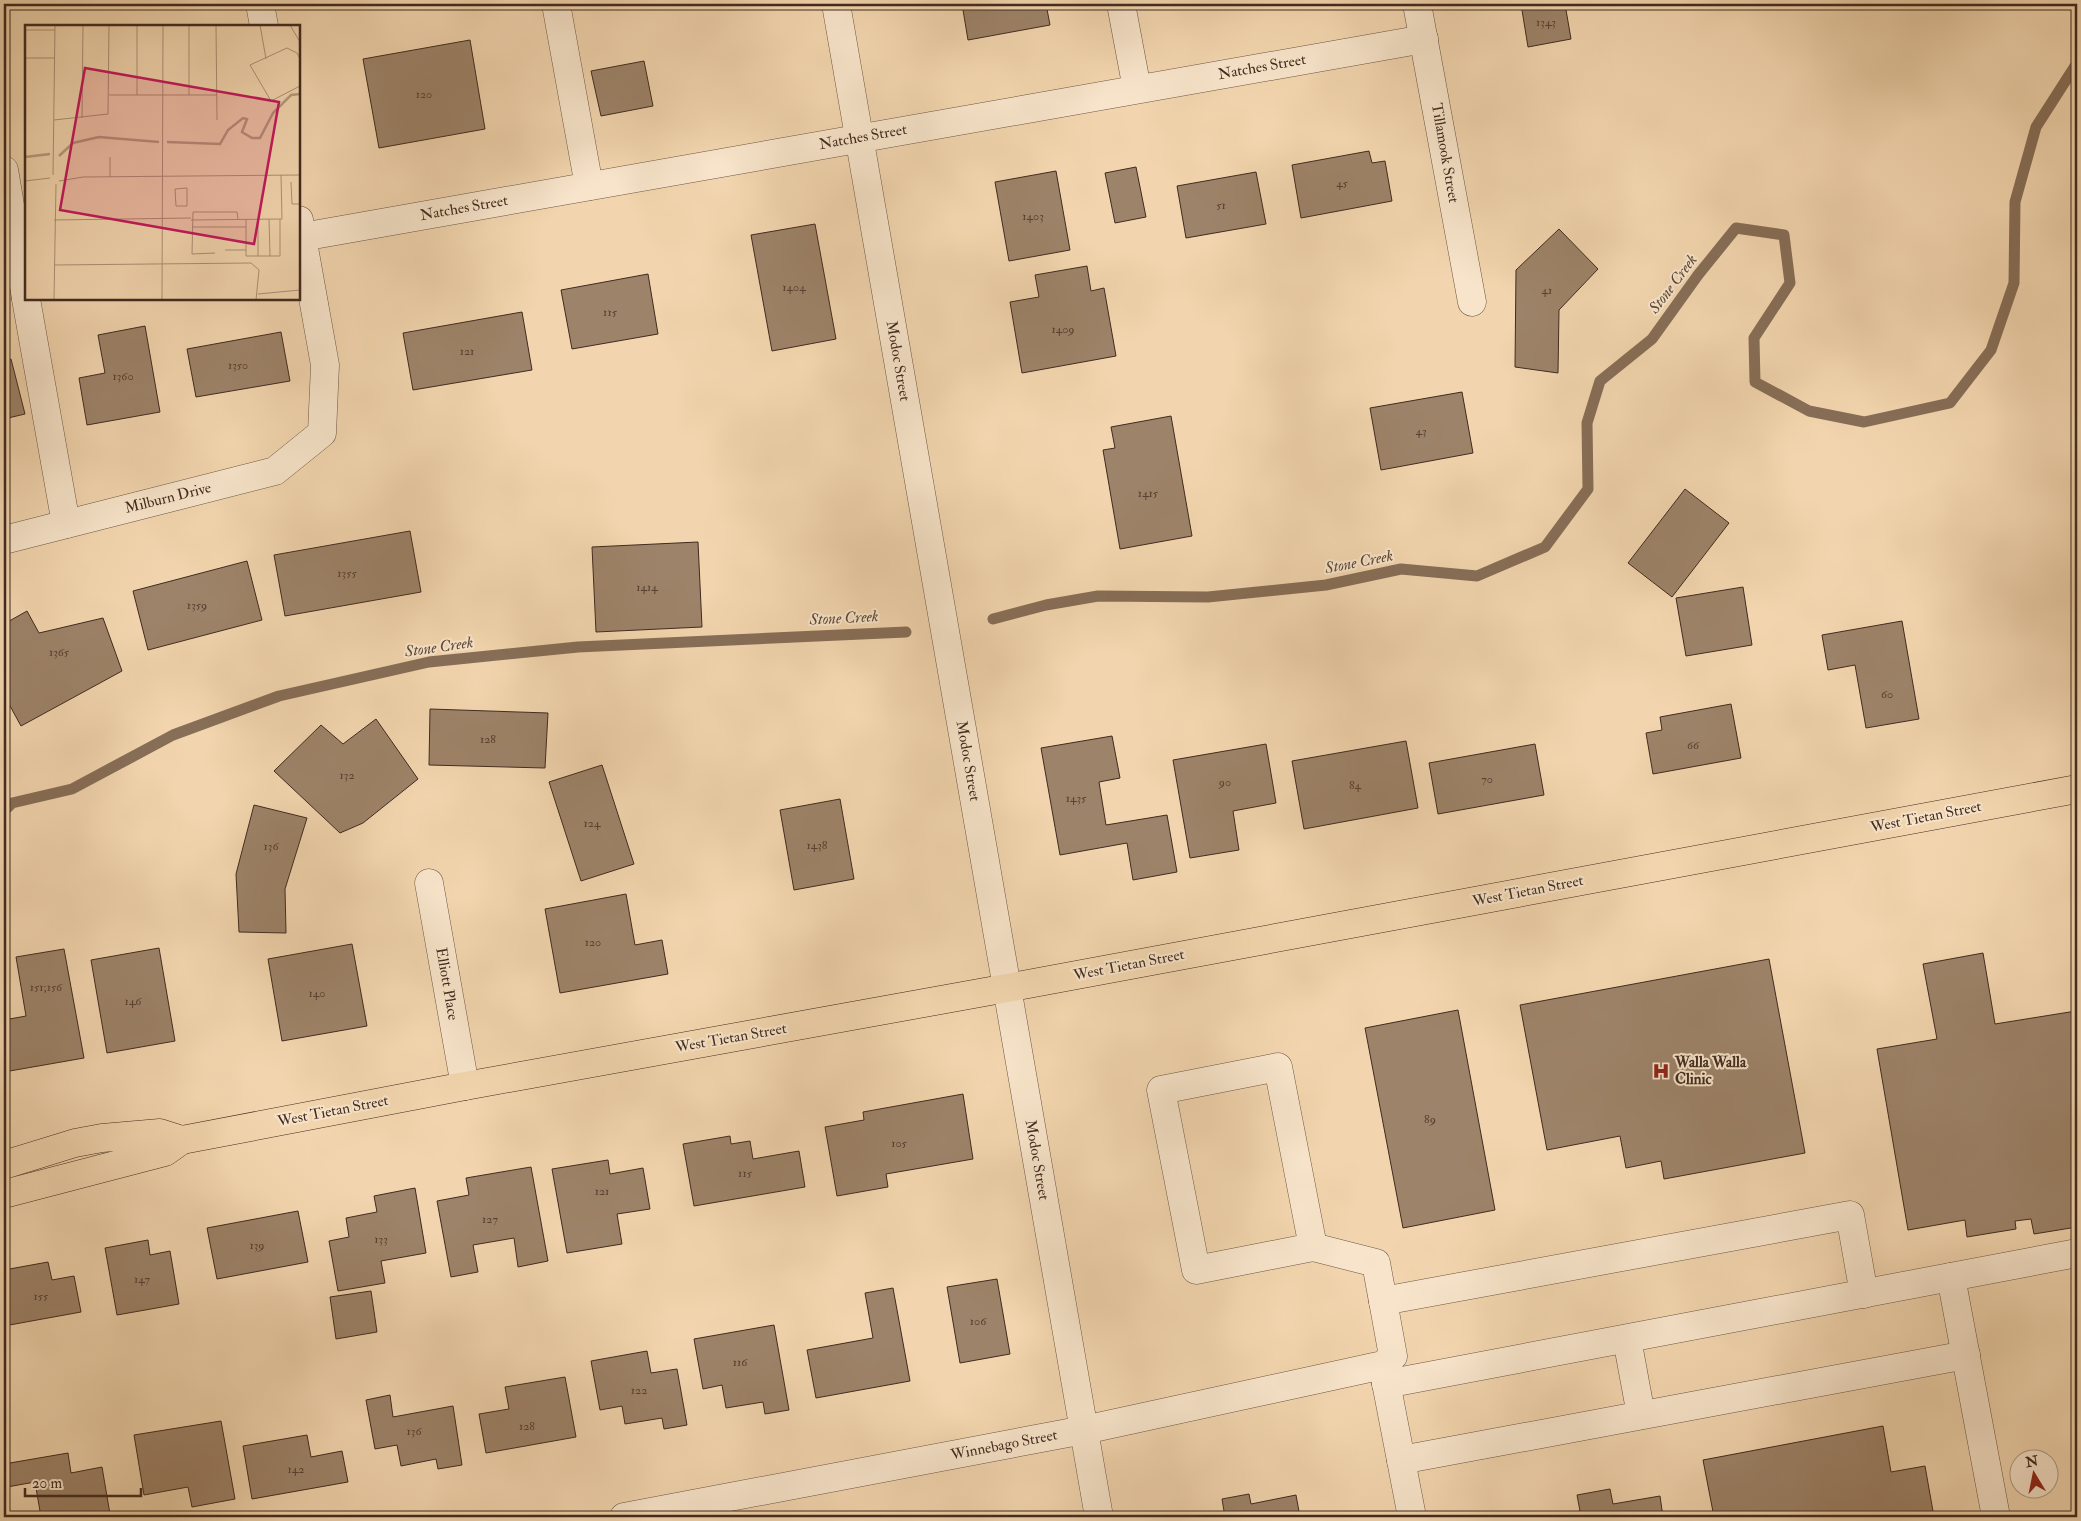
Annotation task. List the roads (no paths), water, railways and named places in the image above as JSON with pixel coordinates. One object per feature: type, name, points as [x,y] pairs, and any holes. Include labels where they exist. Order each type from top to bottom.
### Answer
[{"type":"main road","name":"West Tietan Street","points":[[4,1194],[165,1152],[182,1140],[465,1086],[1007,988],[2077,789]]},
{"type":"main road","name":"West Tietan Street","points":[[4,1165],[102,1138],[160,1132],[182,1140]]},
{"type":"street","points":[[260,4],[264,25]]},
{"type":"street","points":[[556,4],[589,186]]},
{"type":"street","name":"Modoc Street","points":[[836,4],[1099,1517]]},
{"type":"street","points":[[1121,4],[1137,89]]},
{"type":"street","name":"Tillamook Street","points":[[1417,4],[1472,302]]},
{"type":"street","name":"Natches Street","points":[[300,228],[589,186],[1424,39]]},
{"type":"street","points":[[4,170],[25,293]]},
{"type":"street","name":"Milburn Drive","points":[[4,540],[275,470],[322,433],[325,365],[300,228]]},
{"type":"street","points":[[26,300],[66,524]]},
{"type":"street","name":"Elliott Place","points":[[429,882],[465,1086]]},
{"type":"street","points":[[1313,1247],[1278,1067],[1161,1090],[1196,1270],[1313,1247],[1376,1263],[1394,1356],[1384,1375],[1412,1517]]},
{"type":"street","points":[[1383,1301],[1850,1215],[1864,1294]]},
{"type":"street","name":"Winnebago Street","points":[[624,1517],[1384,1375],[1627,1339],[2077,1255]]},
{"type":"street","points":[[1951,1277],[1966,1355],[1990,1516]]},
{"type":"street","points":[[1627,1339],[1641,1415]]},
{"type":"street","points":[[1401,1460],[1966,1355]]},
{"type":"waterway","name":"Stone Creek","points":[[993,619],[1046,605],[1098,596],[1208,597],[1326,585],[1401,569],[1477,576],[1545,547],[1588,489],[1587,423],[1600,381],[1652,339],[1698,275],[1736,228],[1784,235],[1790,283],[1754,338],[1755,382],[1809,411],[1864,422],[1950,403],[1991,350],[2014,283],[2015,202],[2036,127],[2077,63]]},
{"type":"waterway","name":"Stone Creek","points":[[4,811],[12,803],[72,789],[173,735],[279,696],[429,662],[578,647],[906,632]]},
{"type":"place","name":"Walla Walla Clinic","points":[[1661,1071]]}]
